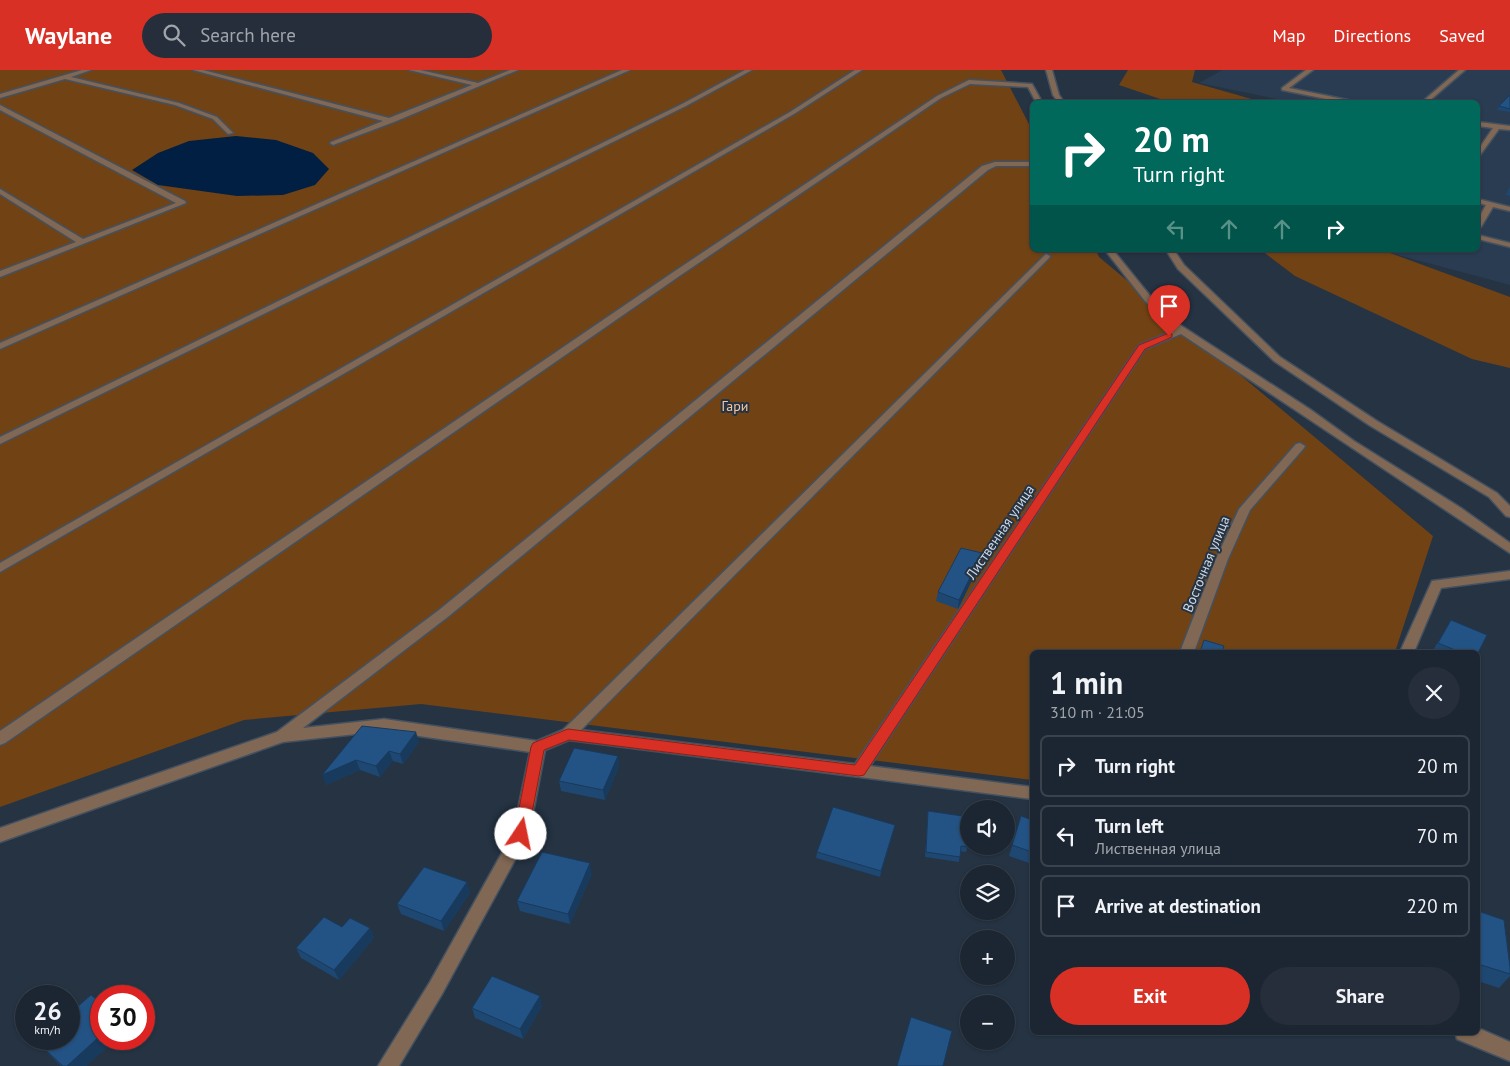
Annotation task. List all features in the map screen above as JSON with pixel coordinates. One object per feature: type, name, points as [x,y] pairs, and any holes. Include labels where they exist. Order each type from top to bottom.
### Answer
[{"type":"street","points":[[0,96],[88,70]]},
{"type":"street","points":[[196,70],[392,121]]},
{"type":"street","points":[[412,70],[479,85]]},
{"type":"street","points":[[333,143],[392,121],[515,70]]},
{"type":"street","points":[[0,346],[627,70]]},
{"type":"street","points":[[0,441],[684,104],[748,70]]},
{"type":"street","points":[[0,568],[759,133],[859,70]]},
{"type":"street","points":[[1050,70],[1056,95],[1060,100]]},
{"type":"street","points":[[1310,70],[1284,89],[1338,100]]},
{"type":"street","points":[[1428,100],[1462,70]]},
{"type":"street","points":[[66,77],[177,104],[215,118],[230,133]]},
{"type":"street","points":[[0,739],[675,274],[940,97],[968,82],[990,82],[1030,85],[1038,100]]},
{"type":"street","points":[[0,107],[182,203],[0,274]]},
{"type":"street","points":[[1480,124],[1510,128]]},
{"type":"street","points":[[1480,151],[1497,127]]},
{"type":"street","points":[[282,736],[444,613],[986,168],[995,164],[1030,164]]},
{"type":"street","points":[[0,191],[82,242]]},
{"type":"street","points":[[1480,202],[1510,209]]},
{"type":"street","points":[[1480,222],[1490,204]]},
{"type":"street","points":[[1480,238],[1510,245]]},
{"type":"street","points":[[1110,252],[1148,299],[1171,323],[1350,443],[1458,511],[1510,549]]},
{"type":"street","points":[[1171,252],[1181,267],[1277,359],[1373,423],[1493,495],[1510,513]]},
{"type":"street","points":[[0,835],[282,736],[384,725],[538,747],[568,734],[1046,256]]},
{"type":"street","name":"Лиственная улица","points":[[859,771],[1142,347],[1182,330]]},
{"type":"street","name":"Восточная улица","points":[[1188,650],[1222,559],[1245,509],[1300,446]]},
{"type":"street","points":[[1408,650],[1436,584],[1510,575]]},
{"type":"street","points":[[568,734],[1030,793]]},
{"type":"street","points":[[388,1066],[436,988],[521,834],[538,747]]},
{"type":"street","points":[[1471,1035],[1510,1052]]},
{"type":"shaded area","points":[[1222,70],[1510,70],[1510,285],[1386,252],[1480,252],[1480,100],[1281,100],[1199,83]]},
{"type":"green space","name":"Гари","points":[[0,70],[1001,70],[1030,126],[1030,252],[1097,252],[1099,257],[1433,536],[1396,650],[1030,650],[1030,780],[421,704],[244,720],[0,807]]},
{"type":"green space","points":[[1128,70],[1195,70],[1192,82],[1255,100],[1163,100],[1119,85]]},
{"type":"green space","points":[[1264,252],[1387,252],[1510,297],[1510,368],[1472,359],[1295,276]]},
{"type":"water","points":[[236,136],[276,140],[313,153],[329,169],[315,185],[283,195],[237,196],[158,185],[132,170],[158,153],[189,141]]},
{"type":"building","points":[[1510,95],[1510,109],[1499,106]]},
{"type":"building","points":[[961,548],[982,553],[959,600],[938,592]]},
{"type":"building","points":[[1451,620],[1487,635],[1480,650],[1455,650],[1438,643]]},
{"type":"building","points":[[1204,640],[1224,646],[1223,650],[1201,650]]},
{"type":"building","points":[[362,726],[416,732],[400,754],[389,751],[376,766],[356,760],[322,775]]},
{"type":"building","points":[[574,748],[618,756],[603,790],[559,781]]},
{"type":"building","points":[[833,807],[895,825],[881,871],[817,852]]},
{"type":"building","points":[[928,811],[960,816],[960,857],[926,852]]},
{"type":"building","points":[[1021,816],[1030,819],[1030,851],[1015,846],[1015,835]]},
{"type":"building","points":[[542,852],[590,863],[568,914],[517,901]]},
{"type":"building","points":[[424,867],[467,882],[441,921],[397,904]]},
{"type":"building","points":[[1480,912],[1504,920],[1510,974],[1480,965]]},
{"type":"building","points":[[324,917],[342,927],[350,918],[370,928],[334,970],[296,948]]},
{"type":"building","points":[[492,976],[540,996],[520,1029],[472,1008]]},
{"type":"building","points":[[90,996],[90,1045],[67,1066],[63,1066],[46,1050],[80,1050],[80,1004]]},
{"type":"building","points":[[911,1017],[952,1031],[943,1066],[897,1066]]},
{"type":"route","points":[[521,834],[538,747],[568,734],[859,771],[1142,347],[1169,336]]}]
